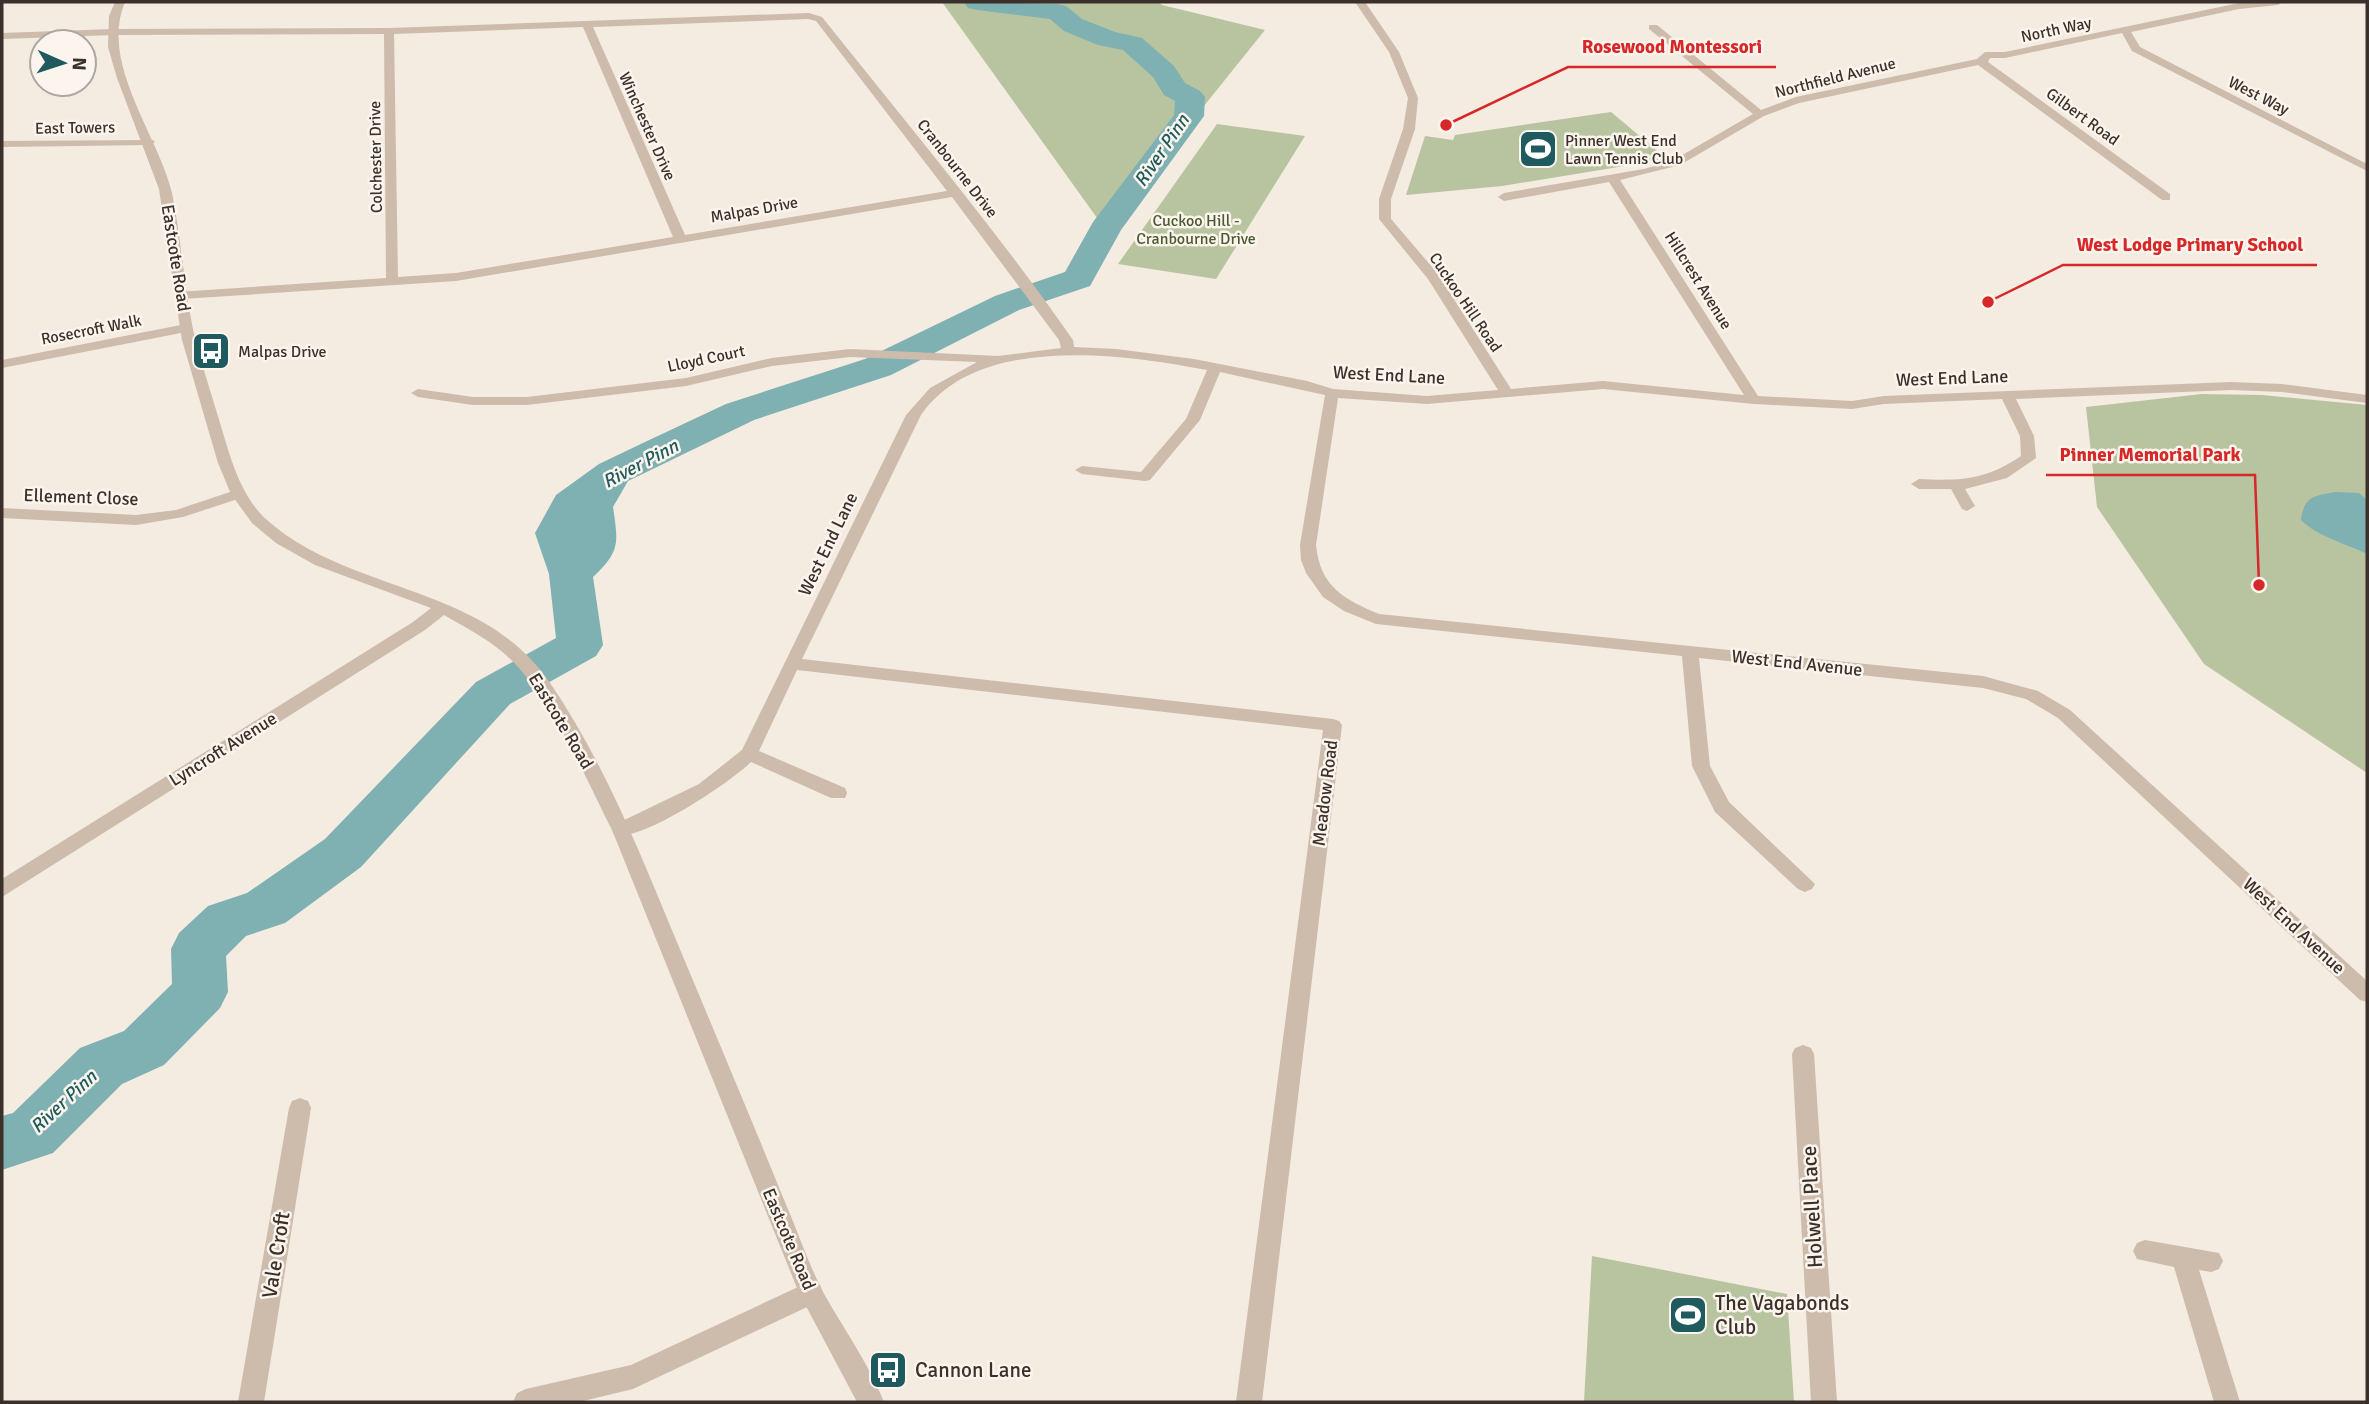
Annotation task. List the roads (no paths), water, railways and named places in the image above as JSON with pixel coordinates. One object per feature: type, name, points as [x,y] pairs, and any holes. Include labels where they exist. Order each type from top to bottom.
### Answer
[{"type":"street","name":"Eastcote Road","points":[[120,2],[114,16],[113,47],[122,78],[165,189],[187,328],[225,463],[239,494],[257,520],[282,540],[321,561],[443,607],[494,637],[523,661],[541,683],[583,754],[621,830],[811,1293],[872,1402]]},
{"type":"street","name":"Cuckoo Hill Road","points":[[1360,2],[1394,52],[1413,98],[1409,129],[1385,199],[1385,219],[1433,276],[1507,393]]},
{"type":"street","name":"North Way","points":[[1983,60],[2003,60],[2005,55],[2239,6],[2278,2]]},
{"type":"street","name":"Cranbourne Drive","points":[[587,25],[809,16],[819,19],[1030,289],[1066,340],[1068,351]]},
{"type":"street","points":[[2,36],[113,32],[389,31],[587,25]]},
{"type":"street","name":"Winchester Drive","points":[[587,25],[681,240]]},
{"type":"street","points":[[1653,27],[1760,114]]},
{"type":"street","name":"Colchester Drive","points":[[389,31],[393,282]]},
{"type":"street","points":[[2126,31],[2136,49]]},
{"type":"street","points":[[2086,39],[2111,44]]},
{"type":"street","name":"West Way","points":[[2123,46],[2136,49],[2367,167]]},
{"type":"street","name":"Northfield Avenue","points":[[1504,197],[1613,179],[1676,163],[1760,114],[1814,95],[1983,60]]},
{"type":"street","name":"Gilbert Road","points":[[1983,60],[2166,197]]},
{"type":"street","name":"East Towers","points":[[2,145],[149,142]]},
{"type":"street","name":"Hillcrest Avenue","points":[[1613,179],[1754,400]]},
{"type":"street","name":"Malpas Drive","points":[[182,295],[456,277],[956,193]]},
{"type":"street","name":"Rosecroft Walk","points":[[2,364],[187,328]]},
{"type":"street","name":"West End Lane","points":[[621,830],[661,813],[727,777],[749,754],[886,471],[926,399],[960,375],[1001,359],[1068,351],[1131,355],[1307,385],[1332,393],[1427,400],[1603,385],[1754,400],[1852,405],[1884,400],[2231,386],[2281,388],[2367,399]]},
{"type":"street","name":"Lloyd Court","points":[[418,393],[473,401],[527,401],[686,382],[772,362],[850,353],[1001,359]]},
{"type":"street","points":[[1082,470],[1145,477],[1193,421],[1214,369]]},
{"type":"street","name":"West End Avenue","points":[[1332,393],[1308,545],[1308,563],[1324,590],[1349,608],[1376,619],[1983,682],[2032,695],[2064,714],[2367,993]]},
{"type":"street","points":[[1919,484],[1979,484],[2009,472],[2029,458],[2027,436],[2007,395]]},
{"type":"street","points":[[1956,485],[1967,506]]},
{"type":"street","name":"Ellement Close","points":[[2,513],[136,520],[178,514],[239,494]]},
{"type":"street","name":"Lyncroft Avenue","points":[[2,889],[419,626],[443,607]]},
{"type":"street","points":[[1690,653],[1701,766],[1722,807],[1805,884]]},
{"type":"street","name":"Meadow Road","points":[[792,664],[1333,725],[1249,1402]]},
{"type":"street","points":[[749,754],[838,793]]},
{"type":"street","name":"Holwell Place","points":[[1803,1054],[1824,1402]]},
{"type":"street","name":"Vale Croft","points":[[251,1402],[300,1108]]},
{"type":"street","points":[[2145,1251],[2211,1261]]},
{"type":"street","points":[[2183,1257],[2227,1402]]},
{"type":"street","points":[[526,1402],[633,1377],[811,1293]]},
{"type":"water","points":[[2335,492],[2359,493],[2367,500],[2367,554],[2324,535],[2301,520],[2302,512],[2311,499]]},
{"type":"waterway","name":"River Pinn","points":[[613,473],[740,412],[878,367],[1007,303],[1078,279],[1105,229],[1189,116],[1190,97],[1174,89],[1164,72],[1132,44],[1108,39],[1073,25],[1057,12],[977,2]]},
{"type":"waterway","name":"River Pinn","points":[[571,574],[556,533],[571,504],[613,473]]},
{"type":"waterway","points":[[571,574],[588,558],[597,541],[592,507],[613,473]]},
{"type":"waterway","name":"River Pinn","points":[[2,1143],[32,1134],[101,1066],[144,1048],[200,992],[198,949],[227,921],[266,908],[343,853],[493,693],[580,645],[571,574]]},
{"type":"place","name":"Rosewood Montessori","points":[[1446,125]]},
{"type":"place","name":"Pinner West End Lawn Tennis Club","points":[[1538,149]]},
{"type":"place","name":"West Lodge Primary School","points":[[1988,302]]},
{"type":"place","name":"Malpas Drive","points":[[211,351]]},
{"type":"place","name":"Pinner Memorial Park","points":[[2259,585]]},
{"type":"place","name":"The Vagabonds Club","points":[[1688,1315]]},
{"type":"place","name":"Cannon Lane","points":[[888,1370]]},
{"type":"park label","name":"Cuckoo Hill - Cranbourne Drive","points":[[1196,229]]}]
